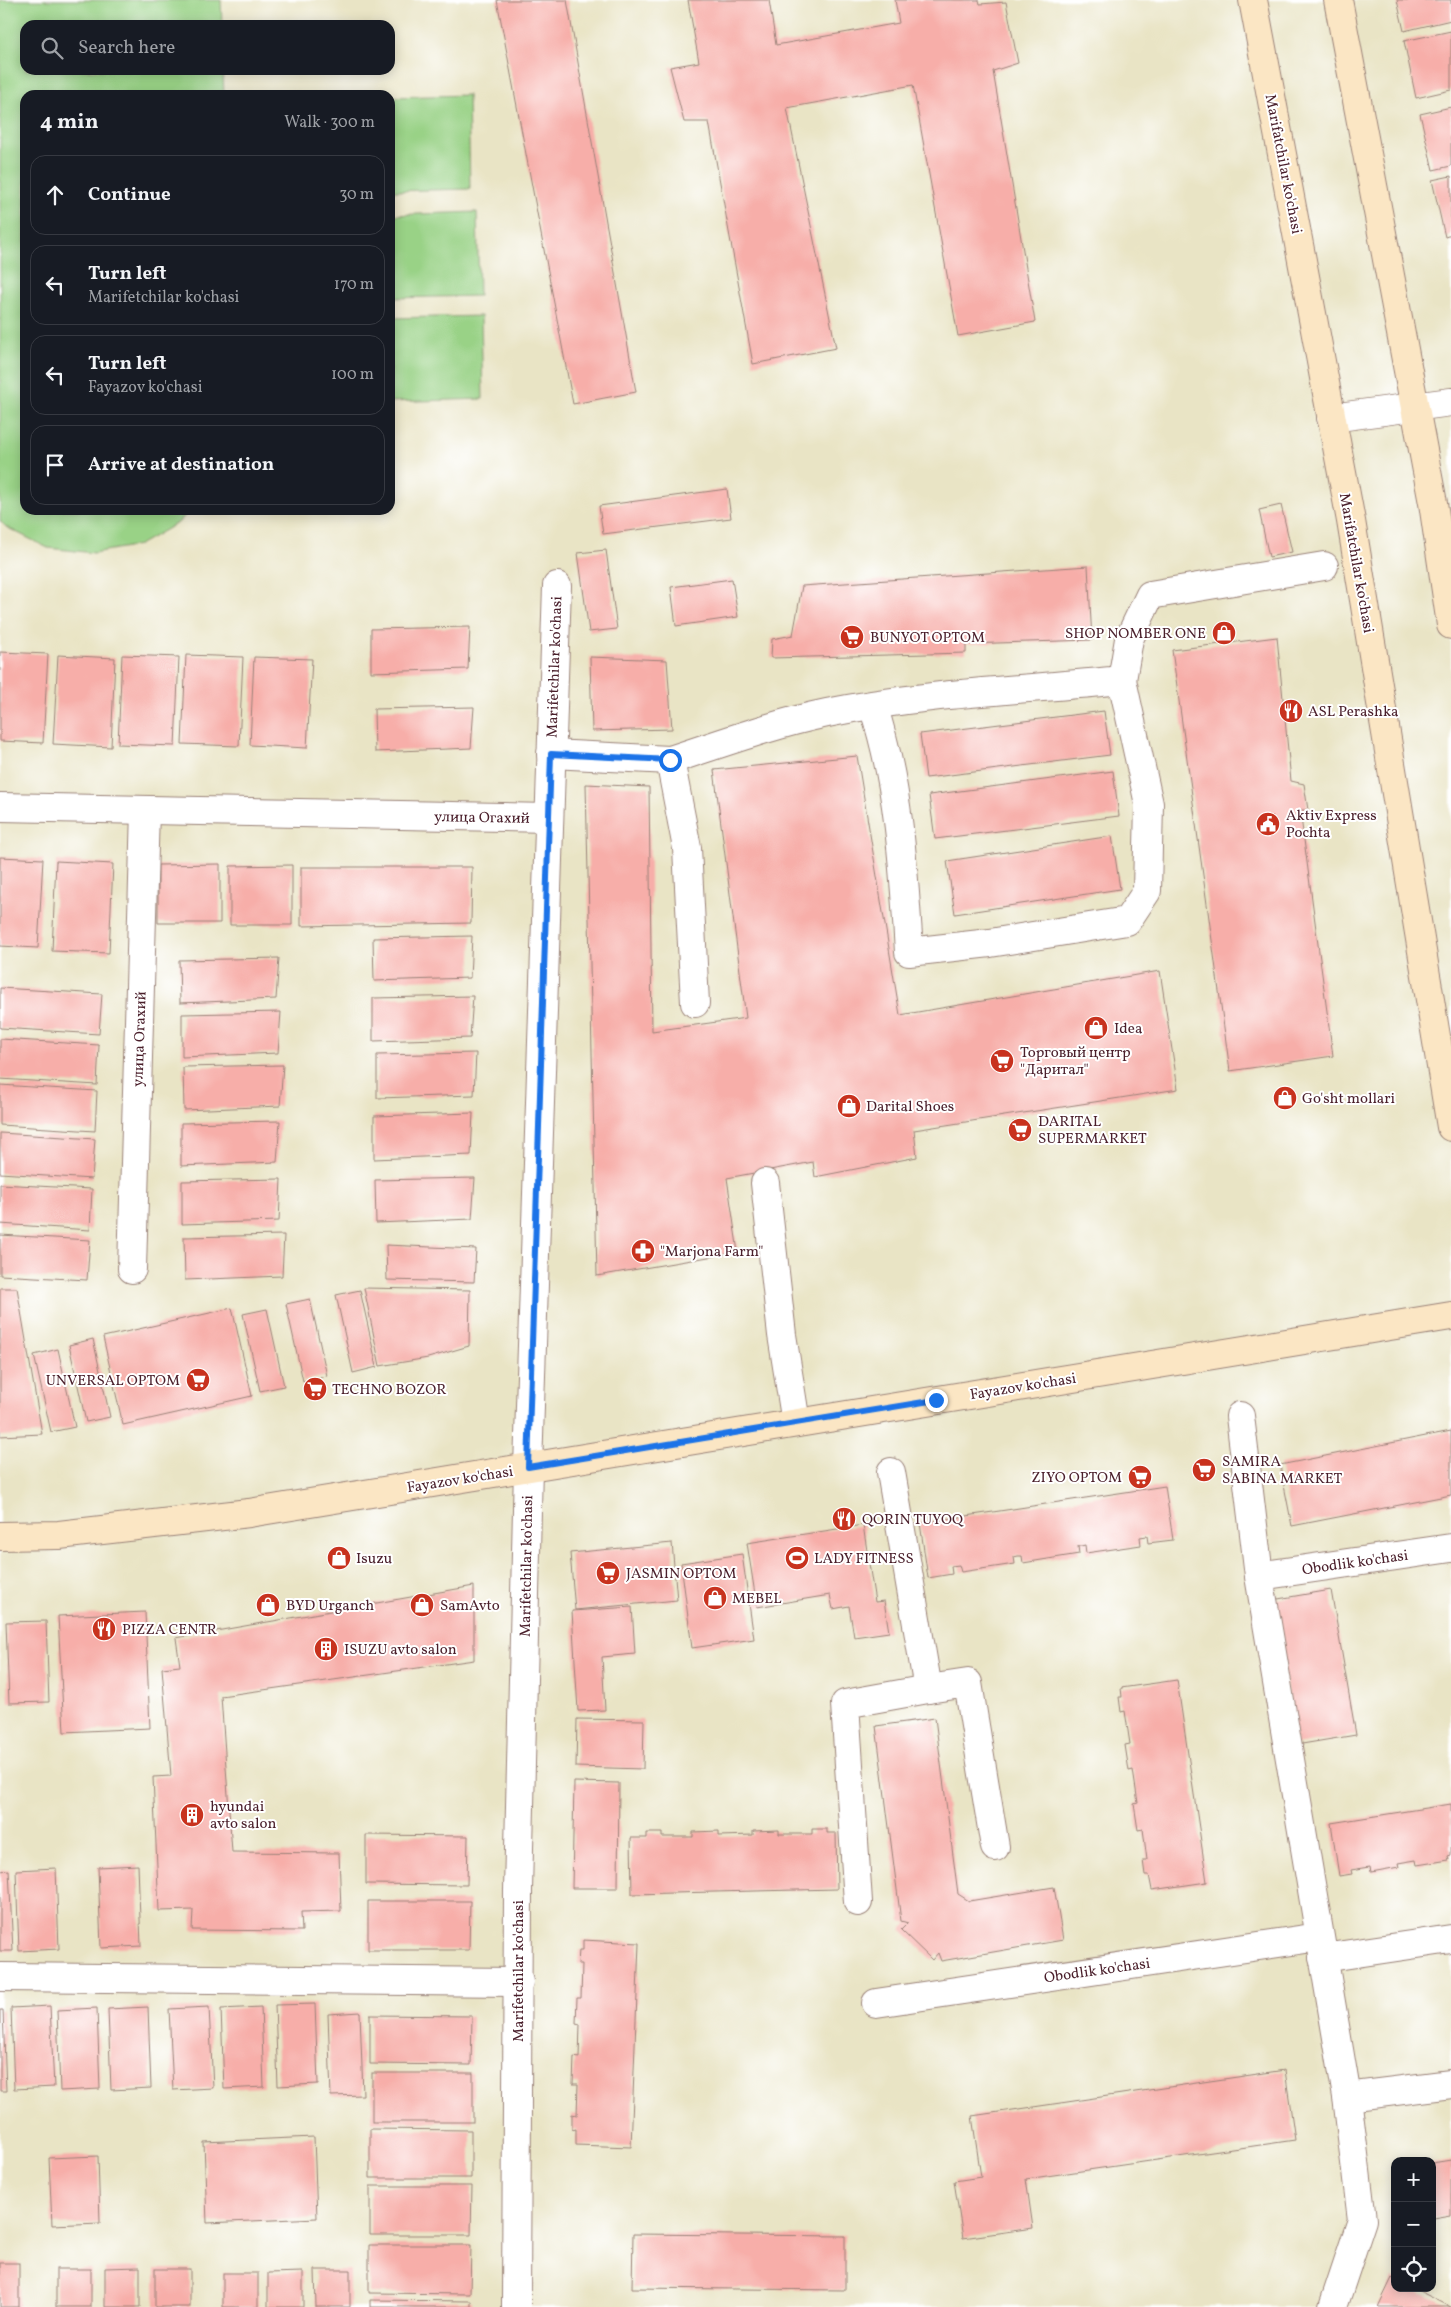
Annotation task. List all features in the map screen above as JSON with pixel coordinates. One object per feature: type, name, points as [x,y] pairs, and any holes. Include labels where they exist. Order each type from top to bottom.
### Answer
[{"type":"street","name":"Marifatchilar ko'chasi","points":[[1253,0],[1351,521],[1451,1127]]},
{"type":"street","points":[[1338,0],[1433,503],[1451,625]]},
{"type":"street","points":[[1332,418],[1451,402]]},
{"type":"street","points":[[873,706],[883,734],[903,854],[909,952],[990,943],[1127,921],[1146,891],[1149,804],[1122,680],[1129,639],[1150,595],[1324,566]]},
{"type":"street","name":"Marifetchilar ko'chasi","points":[[516,2307],[518,1890],[528,1467],[557,586]]},
{"type":"street","points":[[551,754],[670,760],[754,732],[826,713],[923,698],[1122,680]]},
{"type":"street","points":[[670,760],[687,848],[695,1004]]},
{"type":"street","name":"улица Огахий","points":[[0,807],[549,818]]},
{"type":"street","name":"улица Огахий","points":[[132,1269],[146,810]]},
{"type":"street","points":[[764,1183],[782,1335],[796,1423]]},
{"type":"street","name":"Fayazov ko'chasi","points":[[0,1536],[59,1535],[248,1514],[1451,1316]]},
{"type":"street","points":[[1240,1416],[1259,1576],[1347,2097],[1362,2220],[1333,2307]]},
{"type":"street","points":[[892,1472],[928,1689]]},
{"type":"street","name":"Obodlik ko'chasi","points":[[1259,1576],[1451,1548]]},
{"type":"street","points":[[858,1902],[845,1704],[968,1684],[995,1847]]},
{"type":"street","name":"Obodlik ko'chasi","points":[[876,2002],[1321,1948],[1451,1938]]},
{"type":"street","points":[[0,1977],[519,1982]]},
{"type":"street","points":[[1347,2097],[1451,2084]]},
{"type":"green space","points":[[0,0],[221,0],[222,20],[20,20],[20,75],[223,75],[224,90],[20,90],[20,515],[185,515],[179,522],[139,545],[94,553],[48,548],[6,527],[0,521]]},
{"type":"green space","points":[[468,95],[470,189],[395,191],[395,97]]},
{"type":"green space","points":[[477,212],[479,296],[395,298],[395,215]]},
{"type":"green space","points":[[481,316],[483,399],[395,402],[395,318]]},
{"type":"building","points":[[497,0],[567,0],[636,392],[573,404]]},
{"type":"building","points":[[688,0],[769,0],[776,45],[899,23],[895,0],[979,0],[980,4],[1006,2],[1018,63],[993,71],[1035,322],[958,336],[913,85],[787,108],[836,348],[753,364],[709,122],[684,122],[670,67],[699,62]]},
{"type":"building","points":[[1397,0],[1451,0],[1451,20],[1404,31]]},
{"type":"building","points":[[1451,31],[1451,90],[1416,98],[1404,41]]},
{"type":"building","points":[[1451,107],[1451,166],[1433,170],[1420,114]]},
{"type":"building","points":[[1451,176],[1451,235],[1445,237],[1432,180]]},
{"type":"building","points":[[727,489],[731,518],[603,534],[599,506]]},
{"type":"building","points":[[1281,505],[1292,552],[1269,557],[1259,510]]},
{"type":"building","points":[[606,550],[617,629],[589,632],[578,553]]},
{"type":"building","points":[[1088,566],[1092,640],[966,644],[966,653],[771,658],[772,639],[793,635],[802,586]]},
{"type":"building","points":[[732,579],[738,617],[676,626],[671,587]]},
{"type":"building","points":[[470,627],[468,669],[371,672],[371,629]]},
{"type":"building","points":[[1277,637],[1291,781],[1304,784],[1308,810],[1300,810],[1333,1056],[1230,1071],[1172,650]]},
{"type":"building","points":[[0,652],[48,654],[43,743],[0,741]]},
{"type":"building","points":[[58,655],[115,658],[111,747],[53,744]]},
{"type":"building","points":[[122,655],[179,657],[175,746],[118,744]]},
{"type":"building","points":[[186,655],[243,657],[239,746],[182,744]]},
{"type":"building","points":[[254,657],[312,659],[307,748],[250,745]]},
{"type":"building","points":[[590,657],[667,660],[672,729],[592,731]]},
{"type":"building","points":[[474,707],[471,748],[375,752],[374,709]]},
{"type":"building","points":[[1104,711],[1110,755],[926,778],[920,734]]},
{"type":"building","points":[[857,756],[900,1015],[1160,971],[1178,1089],[914,1130],[917,1157],[815,1177],[813,1162],[727,1178],[738,1252],[597,1276],[586,784],[649,787],[652,1031],[746,1018],[714,770]]},
{"type":"building","points":[[1113,771],[1119,816],[935,839],[929,795]]},
{"type":"building","points":[[1112,836],[1120,889],[955,914],[947,861]]},
{"type":"building","points":[[0,857],[43,859],[38,948],[0,946]]},
{"type":"building","points":[[56,861],[113,864],[109,953],[52,951]]},
{"type":"building","points":[[220,864],[220,923],[158,923],[158,865]]},
{"type":"building","points":[[292,865],[292,925],[230,925],[230,866]]},
{"type":"building","points":[[301,867],[472,867],[471,923],[301,926]]},
{"type":"building","points":[[472,936],[470,978],[374,981],[373,938]]},
{"type":"building","points":[[279,958],[276,999],[180,1003],[179,960]]},
{"type":"building","points":[[0,988],[102,994],[99,1034],[0,1028]]},
{"type":"building","points":[[473,996],[470,1038],[373,1041],[373,998]]},
{"type":"building","points":[[281,1012],[278,1053],[182,1057],[182,1014]]},
{"type":"building","points":[[0,1039],[99,1045],[97,1085],[0,1079]]},
{"type":"building","points":[[476,1053],[474,1095],[377,1098],[377,1055]]},
{"type":"building","points":[[283,1065],[280,1106],[184,1110],[183,1067]]},
{"type":"building","points":[[0,1085],[97,1091],[95,1131],[0,1125]]},
{"type":"building","points":[[473,1113],[471,1155],[374,1159],[374,1116]]},
{"type":"building","points":[[280,1121],[277,1162],[181,1166],[181,1123]]},
{"type":"building","points":[[0,1133],[95,1139],[92,1179],[0,1173]]},
{"type":"building","points":[[475,1178],[472,1219],[376,1223],[375,1180]]},
{"type":"building","points":[[281,1179],[279,1221],[182,1224],[182,1181]]},
{"type":"building","points":[[0,1184],[92,1189],[90,1230],[0,1224]]},
{"type":"building","points":[[0,1235],[90,1240],[87,1280],[0,1275]]},
{"type":"building","points":[[284,1235],[282,1276],[185,1280],[184,1237]]},
{"type":"building","points":[[386,1245],[476,1249],[474,1282],[387,1280]]},
{"type":"building","points":[[0,1288],[17,1288],[42,1434],[0,1436]]},
{"type":"building","points":[[364,1288],[470,1290],[469,1346],[428,1358],[380,1366]]},
{"type":"building","points":[[360,1290],[377,1367],[353,1373],[336,1295]]},
{"type":"building","points":[[310,1299],[327,1376],[303,1381],[286,1304]]},
{"type":"building","points":[[232,1308],[252,1396],[123,1425],[103,1337]]},
{"type":"building","points":[[267,1309],[284,1386],[260,1391],[243,1314]]},
{"type":"building","points":[[93,1339],[110,1417],[86,1422],[69,1345]]},
{"type":"building","points":[[58,1349],[75,1427],[51,1432],[34,1355]]},
{"type":"building","points":[[1451,1431],[1451,1495],[1292,1526],[1280,1465]]},
{"type":"building","points":[[1165,1486],[1173,1540],[1148,1543],[1147,1536],[1140,1537],[1141,1545],[1086,1553],[1085,1545],[1078,1546],[1079,1554],[1023,1563],[1022,1556],[1018,1556],[1014,1557],[1015,1564],[961,1572],[959,1565],[951,1566],[952,1574],[928,1578],[920,1523]]},
{"type":"building","points":[[863,1525],[875,1602],[884,1601],[889,1632],[854,1637],[849,1606],[833,1609],[830,1595],[757,1607],[747,1543]]},
{"type":"building","points":[[672,1543],[677,1600],[575,1610],[570,1553]]},
{"type":"building","points":[[742,1554],[754,1639],[692,1648],[681,1563]]},
{"type":"building","points":[[474,1586],[474,1660],[221,1696],[232,1852],[339,1853],[341,1911],[301,1912],[302,1931],[192,1930],[193,1910],[159,1911],[153,1777],[171,1776],[162,1668],[180,1666],[176,1638]]},
{"type":"building","points":[[1331,1590],[1356,1735],[1296,1745],[1272,1600]]},
{"type":"building","points":[[632,1607],[635,1654],[602,1657],[605,1710],[578,1711],[572,1611]]},
{"type":"building","points":[[145,1612],[150,1728],[64,1732],[58,1616]]},
{"type":"building","points":[[46,1621],[49,1702],[9,1703],[6,1622]]},
{"type":"building","points":[[1177,1680],[1207,1882],[1152,1890],[1149,1875],[1145,1875],[1143,1860],[1147,1860],[1143,1829],[1138,1830],[1134,1804],[1138,1803],[1133,1770],[1129,1771],[1125,1745],[1130,1744],[1125,1711],[1121,1712],[1119,1697],[1122,1697],[1121,1688]]},
{"type":"building","points":[[935,1718],[958,1894],[969,1901],[1054,1887],[1063,1940],[941,1961],[938,1953],[932,1960],[901,1930],[908,1923],[901,1921],[876,1726]]},
{"type":"building","points":[[577,1719],[644,1720],[643,1769],[576,1767]]},
{"type":"building","points":[[574,1782],[619,1783],[618,1888],[572,1888]]},
{"type":"building","points":[[1451,1804],[1451,1855],[1448,1856],[1449,1860],[1417,1865],[1416,1860],[1398,1863],[1399,1867],[1371,1872],[1370,1867],[1351,1870],[1352,1874],[1339,1876],[1331,1823]]},
{"type":"building","points":[[812,1829],[827,1829],[827,1833],[836,1833],[837,1889],[632,1894],[631,1838],[647,1838],[647,1833],[662,1833],[662,1837],[693,1837],[693,1832],[719,1831],[719,1836],[753,1835],[753,1831],[779,1830],[779,1834],[812,1834]]},
{"type":"building","points":[[366,1835],[468,1836],[467,1885],[366,1884]]},
{"type":"building","points":[[138,1865],[141,1946],[101,1948],[98,1867]]},
{"type":"building","points":[[56,1868],[59,1949],[19,1951],[16,1870]]},
{"type":"building","points":[[9,1870],[13,1951],[0,1951],[0,1871]]},
{"type":"building","points":[[368,1901],[470,1901],[469,1950],[368,1950]]},
{"type":"building","points":[[583,1940],[639,1943],[631,2147],[576,2145],[576,2129],[572,2130],[572,2114],[577,2115],[578,2084],[573,2084],[574,2057],[579,2058],[580,2024],[576,2023],[577,1998],[581,1998],[582,1964],[578,1964],[579,1950],[583,1950]]},
{"type":"building","points":[[315,2004],[318,2084],[278,2086],[275,2005]]},
{"type":"building","points":[[50,2006],[54,2087],[14,2089],[11,2008]]},
{"type":"building","points":[[148,2007],[151,2088],[111,2090],[108,2009]]},
{"type":"building","points":[[209,2007],[213,2088],[173,2090],[169,2009]]},
{"type":"building","points":[[261,2007],[264,2087],[224,2089],[221,2009]]},
{"type":"building","points":[[97,2008],[100,2089],[60,2091],[57,2010]]},
{"type":"building","points":[[0,2010],[3,2010],[6,2091],[0,2091]]},
{"type":"building","points":[[360,2012],[363,2095],[331,2096],[328,2014]]},
{"type":"building","points":[[370,2015],[472,2016],[471,2065],[370,2064]]},
{"type":"building","points":[[1285,2070],[1295,2140],[1026,2179],[1033,2228],[963,2238],[954,2181],[981,2177],[972,2116]]},
{"type":"building","points":[[372,2073],[473,2073],[473,2122],[372,2122]]},
{"type":"building","points":[[370,2129],[471,2130],[471,2178],[370,2178]]},
{"type":"building","points":[[314,2137],[317,2218],[207,2223],[204,2142]]},
{"type":"building","points":[[98,2156],[100,2223],[52,2225],[49,2158]]},
{"type":"building","points":[[1451,2160],[1451,2215],[1436,2218],[1436,2202],[1436,2162]]},
{"type":"building","points":[[370,2186],[472,2186],[471,2235],[370,2235]]},
{"type":"building","points":[[633,2234],[845,2236],[845,2290],[632,2288]]},
{"type":"building","points":[[369,2245],[471,2245],[470,2294],[369,2293]]},
{"type":"building","points":[[0,2263],[19,2263],[19,2307],[0,2307]]},
{"type":"building","points":[[140,2267],[140,2307],[105,2307],[105,2268]]},
{"type":"building","points":[[56,2269],[91,2269],[91,2307],[56,2307]]},
{"type":"building","points":[[155,2269],[190,2269],[190,2307],[155,2307]]},
{"type":"building","points":[[315,2270],[350,2270],[350,2307],[316,2307]]},
{"type":"building","points":[[303,2272],[303,2307],[268,2307],[268,2273]]},
{"type":"building","points":[[223,2273],[258,2273],[258,2307],[223,2307]]},
{"type":"building","points":[[1391,2280],[1391,2292],[1421,2292],[1451,2307],[1378,2307]]},
{"type":"building","points":[[370,2300],[471,2301],[471,2307],[370,2307]]},
{"type":"place","name":"SHOP NOMBER ONE","points":[[1224,633]]},
{"type":"place","name":"BUNYOT OPTOM","points":[[852,637]]},
{"type":"place","name":"ASL Perashka","points":[[1291,711]]},
{"type":"place","name":"Aktiv Express Pochta","points":[[1268,824]]},
{"type":"place","name":"Idea","points":[[1096,1028]]},
{"type":"place","name":"Торговый центр \"Даритал\"","points":[[1002,1061]]},
{"type":"place","name":"Go'sht mollari","points":[[1285,1098]]},
{"type":"place","name":"Darital Shoes","points":[[849,1106]]},
{"type":"place","name":"DARITAL SUPERMARKET","points":[[1020,1130]]},
{"type":"place","name":"\"Marjona Farm\"","points":[[643,1251]]},
{"type":"place","name":"UNVERSAL OPTOM","points":[[198,1380]]},
{"type":"place","name":"TECHNO BOZOR","points":[[315,1389]]},
{"type":"place","name":"SAMIRA SABINA MARKET","points":[[1204,1470]]},
{"type":"place","name":"ZIYO OPTOM","points":[[1140,1477]]},
{"type":"place","name":"QORIN TUYOQ","points":[[844,1519]]},
{"type":"place","name":"Isuzu","points":[[339,1558]]},
{"type":"place","name":"LADY FITNESS","points":[[797,1558]]},
{"type":"place","name":"JASMIN OPTOM","points":[[608,1573]]},
{"type":"place","name":"MEBEL","points":[[715,1598]]},
{"type":"place","name":"BYD Urganch","points":[[268,1605]]},
{"type":"place","name":"SamAvto","points":[[422,1605]]},
{"type":"place","name":"PIZZA CENTR","points":[[104,1629]]},
{"type":"place","name":"ISUZU avto salon","points":[[326,1649]]},
{"type":"place","name":"hyundai avto salon","points":[[192,1815]]},
{"type":"route","points":[[670,760],[551,754],[528,1467],[936,1400]]}]
